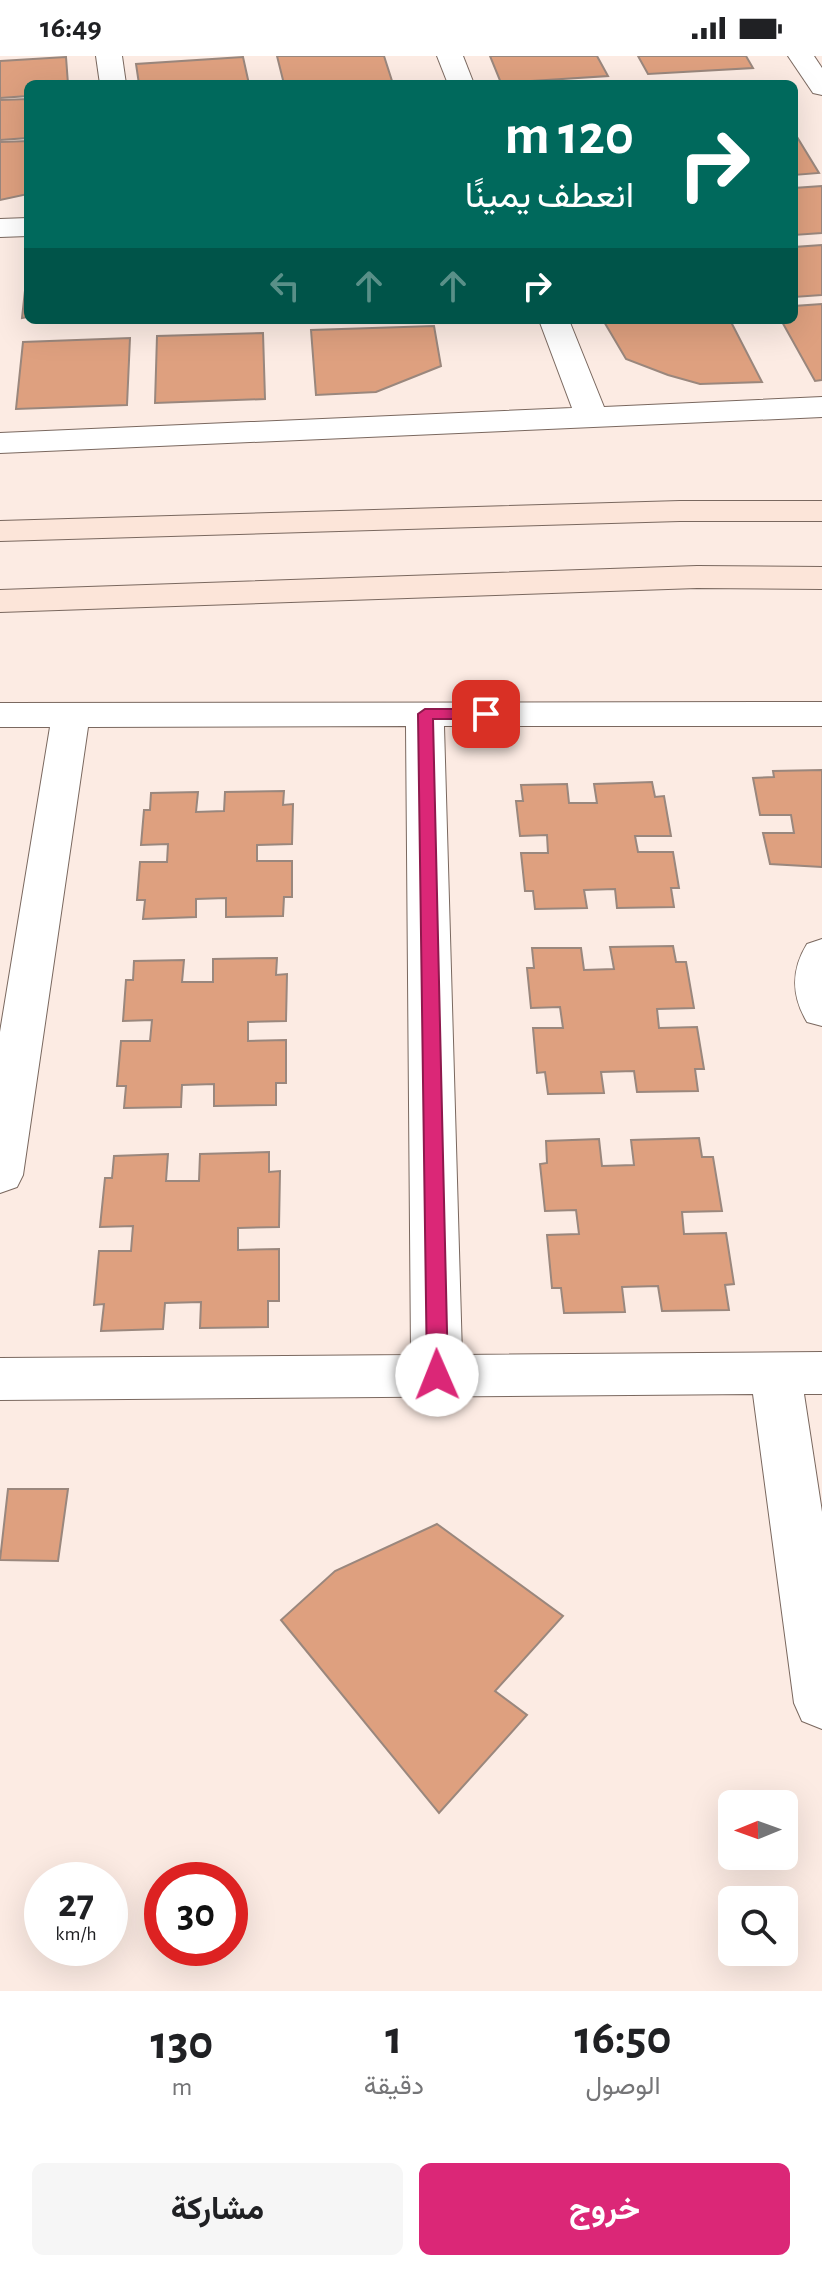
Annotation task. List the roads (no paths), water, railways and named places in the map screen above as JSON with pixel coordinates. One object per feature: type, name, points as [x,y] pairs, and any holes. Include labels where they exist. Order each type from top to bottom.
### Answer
[{"type":"main road","points":[[0,531],[680,511],[822,511]]},
{"type":"main road","points":[[0,601],[697,577],[822,578]]},
{"type":"street","points":[[109,56],[112,80]]},
{"type":"street","points":[[450,56],[459,80]]},
{"type":"street","points":[[801,56],[822,87]]},
{"type":"street","points":[[0,228],[24,227]]},
{"type":"street","points":[[556,324],[592,417]]},
{"type":"street","points":[[0,443],[822,407]]},
{"type":"street","points":[[425,714],[437,1375]]},
{"type":"street","points":[[0,715],[822,714]]},
{"type":"street","points":[[0,1175],[71,715]]},
{"type":"street","points":[[822,954],[815,963],[814,973],[822,1011]]},
{"type":"street","points":[[0,1379],[799,1373],[822,1703]]}]
